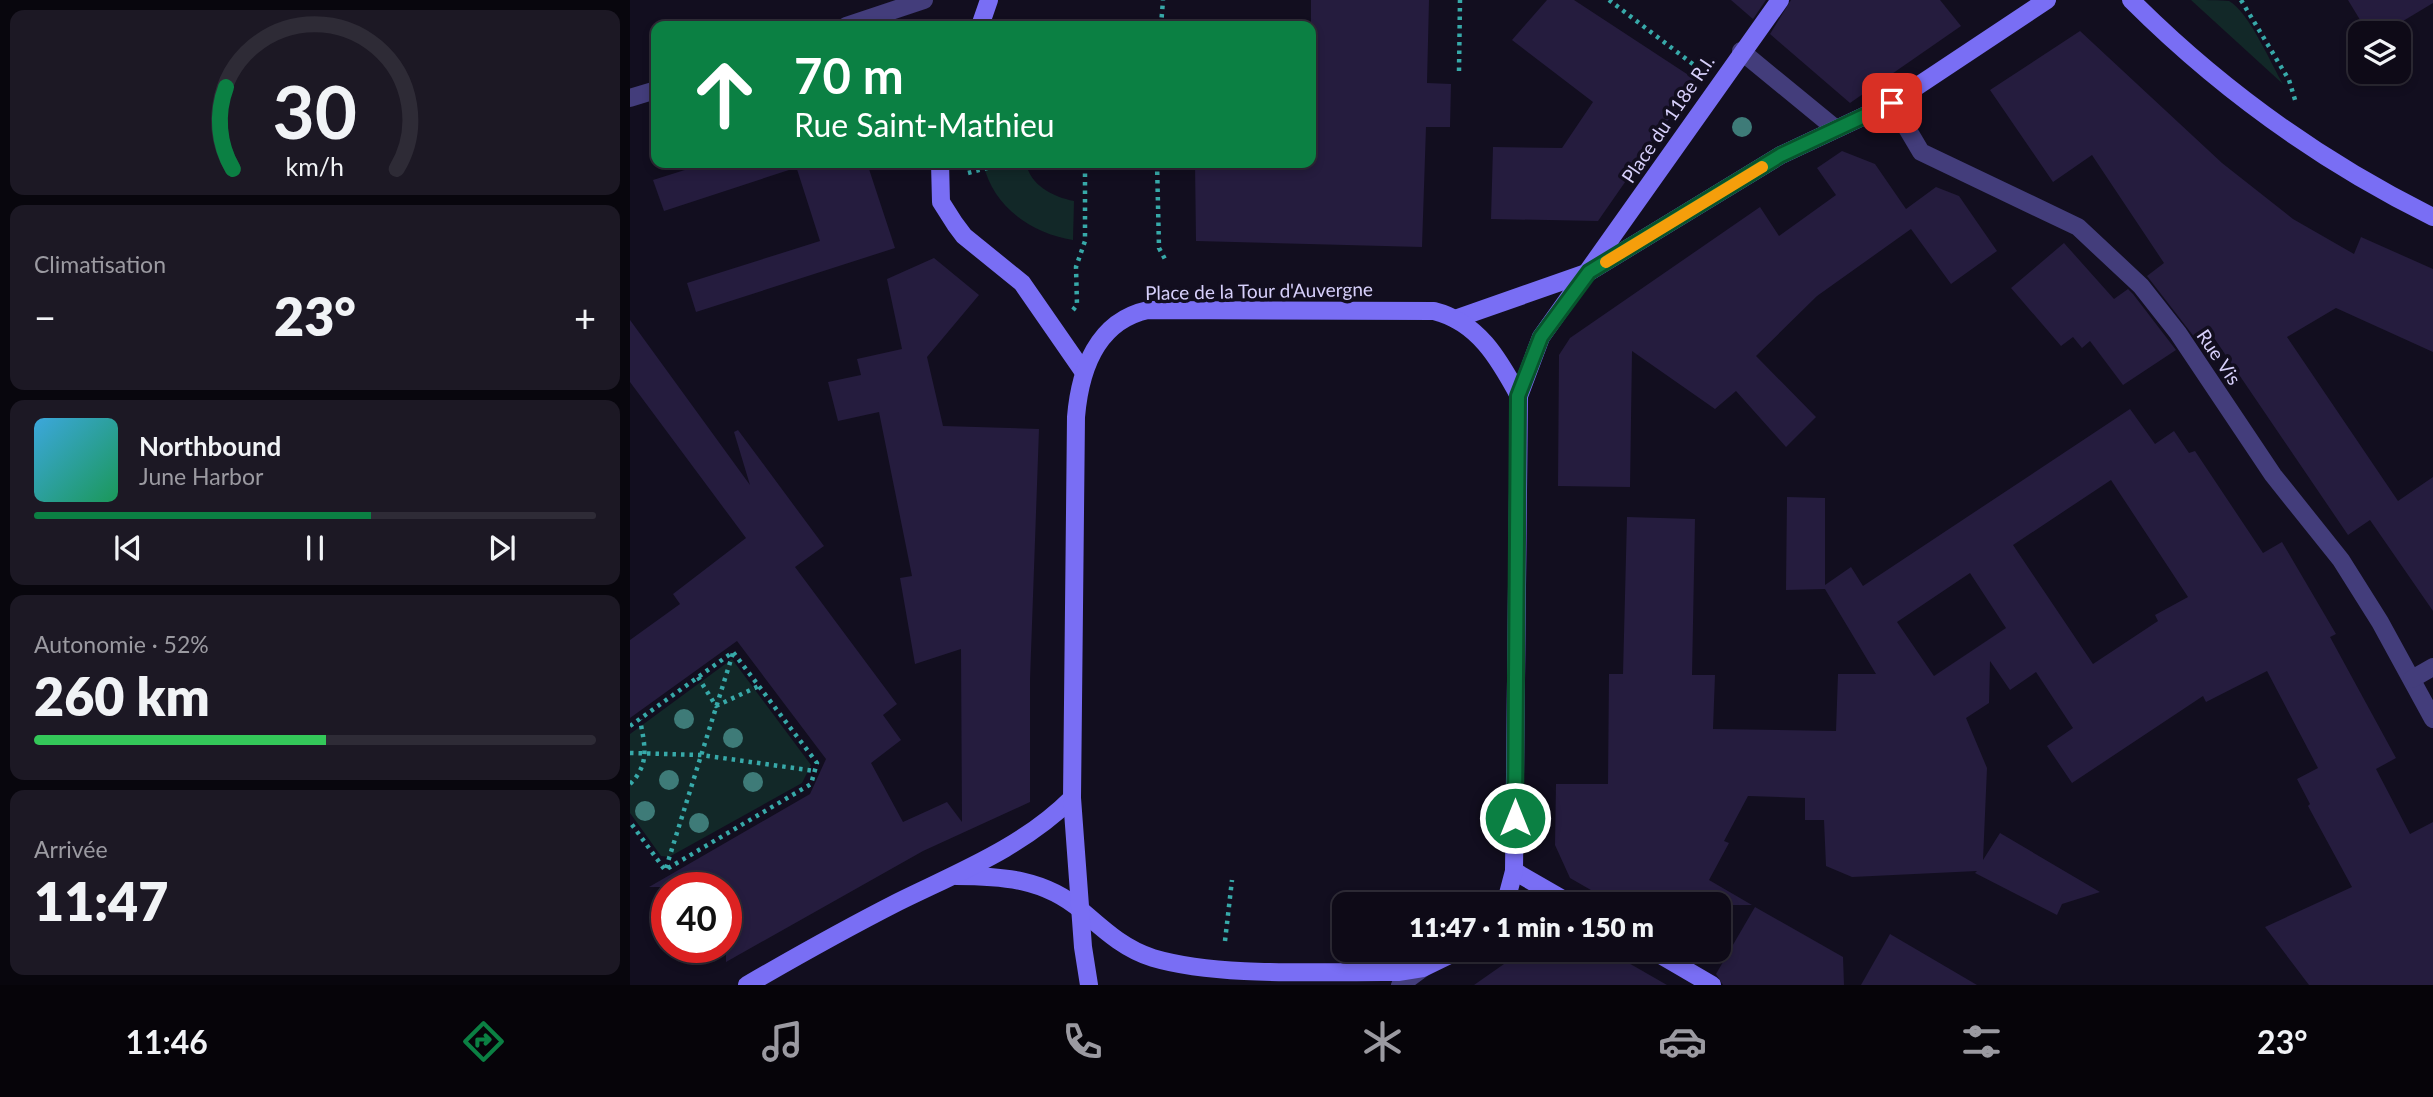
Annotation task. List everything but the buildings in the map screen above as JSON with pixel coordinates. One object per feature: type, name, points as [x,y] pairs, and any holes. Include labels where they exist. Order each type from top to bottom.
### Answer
[{"type":"street","points":[[861,21],[924,0]]},
{"type":"street","points":[[982,21],[989,0]]},
{"type":"street","points":[[1741,51],[1780,0]]},
{"type":"street","points":[[1455,319],[1589,272],[1781,155],[1892,103],[2048,0]]},
{"type":"street","points":[[2131,0],[2220,81],[2289,134],[2433,217]]},
{"type":"street","name":"Place du 118e R.I.","points":[[1518,396],[1541,337],[1741,51],[1836,129]]},
{"type":"street","points":[[630,99],[651,92]]},
{"type":"street","name":"Rue Vis","points":[[1892,103],[1921,152],[2078,227],[2141,286],[2183,341],[2273,475],[2341,560],[2433,719]]},
{"type":"street","points":[[940,171],[941,202],[955,224],[964,236],[1022,283],[1083,371]]},
{"type":"street","name":"Place de la Tour d'Auvergne","points":[[1089,985],[1080,910],[1072,798],[1075,452],[1078,393],[1083,371],[1094,349],[1120,321],[1148,310],[1422,310],[1455,319],[1489,346],[1518,396]]},
{"type":"street","points":[[1508,892],[1514,871],[1518,396]]},
{"type":"street","points":[[2412,679],[2433,667]]},
{"type":"street","points":[[747,985],[895,904],[957,876],[1039,827],[1072,798]]},
{"type":"street","points":[[1514,871],[1550,892]]},
{"type":"street","points":[[957,876],[998,877],[1033,883],[1080,910],[1103,931],[1137,952],[1177,964],[1215,969],[1398,972],[1423,968]]},
{"type":"street","points":[[1400,985],[1435,962]]},
{"type":"street","points":[[1673,962],[1712,985]]},
{"type":"path","points":[[1161,21],[1163,0]]},
{"type":"path","points":[[1459,71],[1460,0]]},
{"type":"path","points":[[1609,0],[1719,83]]},
{"type":"path","points":[[2241,0],[2281,65],[2293,90],[2295,108],[2289,134]]},
{"type":"path","points":[[940,171],[965,168]]},
{"type":"path","points":[[1054,327],[1076,304],[1076,267],[1084,241],[1085,168]]},
{"type":"path","points":[[1157,168],[1159,248],[1166,261]]},
{"type":"path","points":[[630,726],[733,652]]},
{"type":"path","points":[[665,870],[811,784],[817,763],[733,652]]},
{"type":"path","points":[[665,870],[733,652]]},
{"type":"path","points":[[698,677],[716,706]]},
{"type":"path","points":[[716,706],[759,686]]},
{"type":"path","points":[[630,784],[644,765],[646,753],[639,719]]},
{"type":"path","points":[[630,753],[701,755],[815,771]]},
{"type":"path","points":[[630,822],[665,870]]},
{"type":"path","points":[[1215,969],[1224,945],[1232,880]]},
{"type":"green space","points":[[2191,0],[2229,1],[2237,7],[2252,27],[2283,84]]},
{"type":"green space","points":[[985,168],[1027,168],[1032,178],[1044,189],[1074,201],[1073,240],[1043,231],[1016,215],[995,193]]},
{"type":"green space","points":[[732,659],[811,765],[802,783],[669,857],[661,856],[630,813],[630,734]]},
{"type":"slow traffic","points":[[1606,262],[1762,167]]},
{"type":"route","points":[[1515,818],[1518,396],[1541,337],[1589,272],[1781,155],[1874,114],[1892,103]]}]
